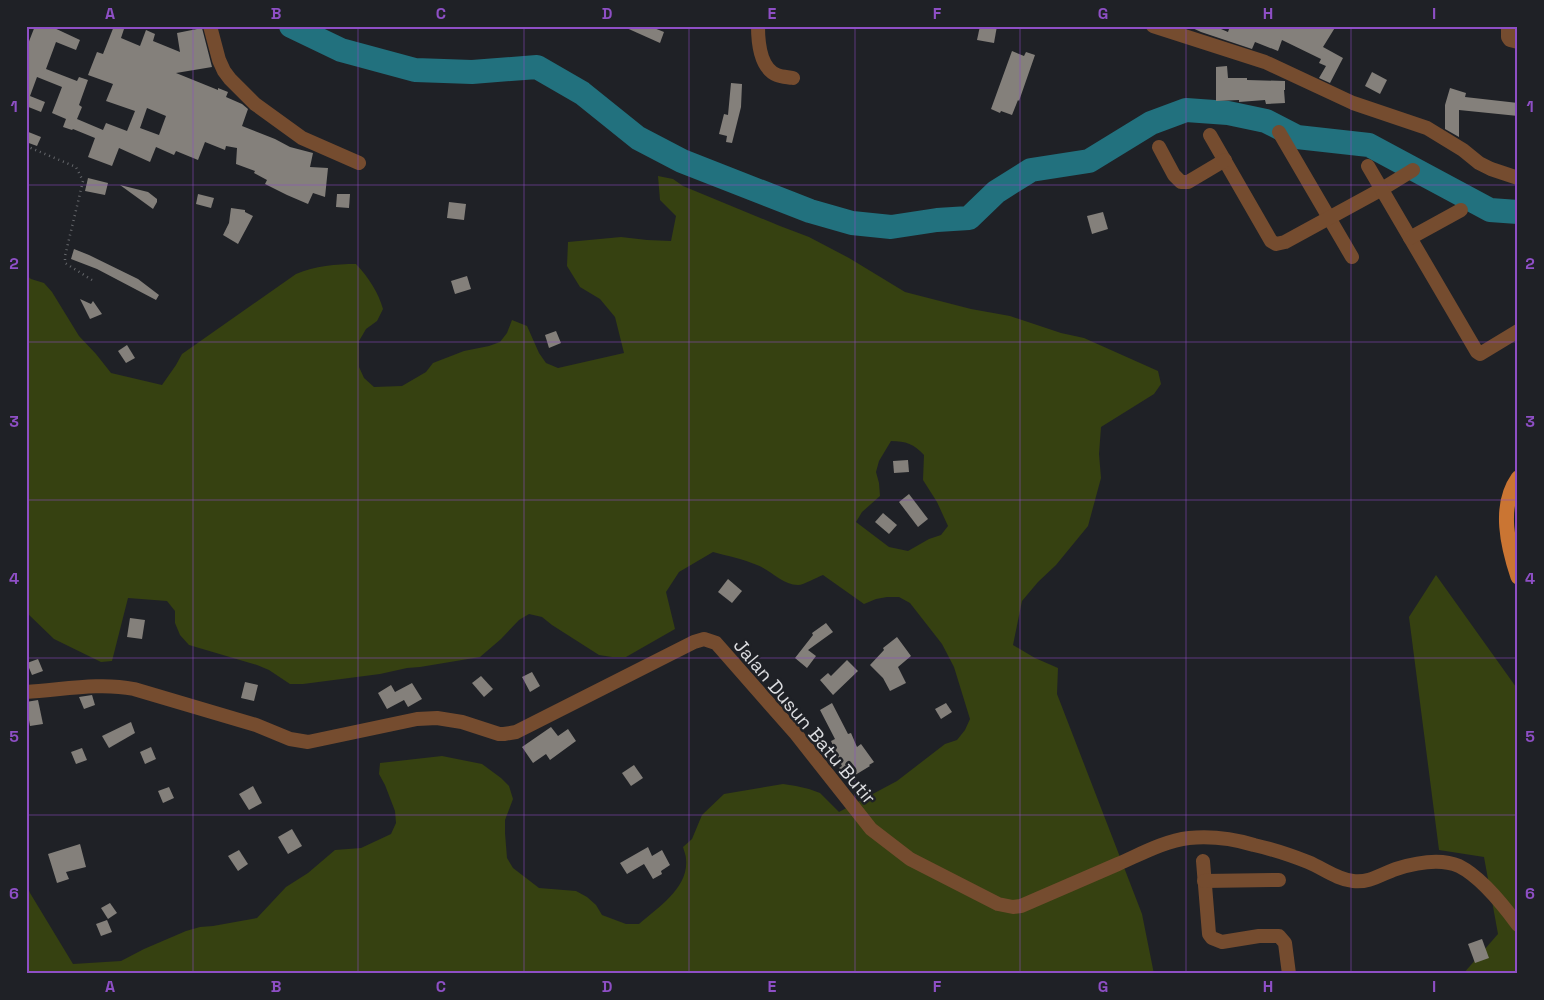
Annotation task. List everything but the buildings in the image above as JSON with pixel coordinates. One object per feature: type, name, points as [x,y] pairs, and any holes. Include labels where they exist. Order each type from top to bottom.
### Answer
[{"type":"main road","points":[[1518,478],[1511,492],[1507,515],[1509,537],[1518,577]]},
{"type":"street","points":[[210,26],[217,53],[224,70],[254,104],[302,138],[359,163]]},
{"type":"street","points":[[758,26],[760,46],[766,66],[776,75],[793,78]]},
{"type":"street","points":[[1152,26],[1265,62],[1353,103],[1428,128],[1463,150],[1479,163],[1498,172],[1518,178]]},
{"type":"street","points":[[1508,26],[1508,37],[1510,40],[1518,42]]},
{"type":"street","points":[[1280,132],[1352,257]]},
{"type":"street","points":[[1210,135],[1273,242],[1280,244],[1382,189],[1412,170]]},
{"type":"street","points":[[1159,147],[1174,175],[1181,182],[1188,182],[1225,160]]},
{"type":"street","points":[[1368,166],[1477,352],[1480,354],[1496,346],[1518,331]]},
{"type":"street","points":[[1410,238],[1461,210]]},
{"type":"street","name":"Jalan Dusun Batu Butir","points":[[26,692],[55,688],[121,686],[256,725],[300,742],[437,718],[462,722],[504,734],[516,732],[694,642],[704,639],[716,643],[748,679],[796,734],[871,828],[910,859],[998,904],[1013,907],[1021,906],[1151,849],[1175,841],[1190,838],[1215,839],[1245,842],[1273,849],[1333,875],[1352,881],[1365,881],[1421,862],[1458,866],[1476,878],[1518,925]]},
{"type":"street","points":[[1203,861],[1209,934],[1212,938],[1222,942],[1259,936],[1279,936],[1285,943],[1289,974]]},
{"type":"street","points":[[1204,881],[1279,880]]},
{"type":"path","points":[[26,146],[76,167],[83,181],[64,256],[65,263],[92,280]]},
{"type":"green space","points":[[658,176],[673,179],[683,186],[809,237],[849,258],[905,292],[971,309],[1010,316],[1061,333],[1084,338],[1158,371],[1161,384],[1154,394],[1101,427],[1099,454],[1101,478],[1088,526],[1056,565],[1022,601],[1013,645],[1035,658],[1058,668],[1057,694],[1142,914],[1154,974],[26,974],[26,883],[30,893],[73,964],[121,961],[186,931],[257,918],[286,887],[308,873],[335,850],[361,848],[391,834],[396,823],[395,811],[379,774],[380,763],[442,756],[482,764],[509,786],[513,799],[505,820],[505,833],[507,858],[513,868],[539,888],[576,891],[596,905],[602,915],[626,924],[639,924],[671,896],[683,879],[686,869],[686,857],[683,847],[692,839],[702,815],[724,794],[783,784],[796,786],[820,793],[839,812],[897,781],[945,744],[957,740],[965,730],[970,719],[954,667],[942,644],[910,603],[899,597],[887,597],[864,604],[823,575],[801,585],[787,583],[757,565],[713,552],[679,572],[666,592],[675,629],[626,657],[599,655],[542,617],[529,614],[519,620],[480,657],[380,674],[290,684],[269,670],[257,665],[189,645],[180,635],[175,623],[175,611],[167,601],[128,598],[112,661],[101,662],[54,639],[26,612],[26,275],[31,279],[44,283],[52,292],[79,336],[111,373],[162,385],[182,354],[296,274],[318,267],[348,264],[356,264],[365,275],[376,291],[383,309],[377,321],[366,329],[359,341],[359,367],[364,378],[374,387],[402,386],[426,372],[433,363],[464,351],[500,342],[507,333],[512,320],[527,326],[539,353],[546,363],[558,368],[624,353],[615,317],[600,299],[580,287],[567,266],[568,242],[621,237],[671,241],[676,216],[660,200]],"holes":[[[891,441],[913,446],[924,455],[923,480],[937,502],[948,526],[941,535],[929,539],[908,551],[889,547],[856,522],[862,512],[880,496],[876,472],[879,461]]]},
{"type":"green space","points":[[1436,575],[1516,687],[1518,696],[1518,974],[1463,974],[1498,934],[1484,857],[1439,850],[1409,617]]},
{"type":"waterway","points":[[291,26],[341,50],[415,70],[472,72],[537,67],[582,93],[638,138],[682,161],[810,211],[852,223],[891,227],[937,220],[969,218],[996,192],[1031,170],[1089,161],[1151,123],[1186,110],[1228,113],[1266,121],[1297,137],[1369,145],[1490,210],[1518,212]]}]
